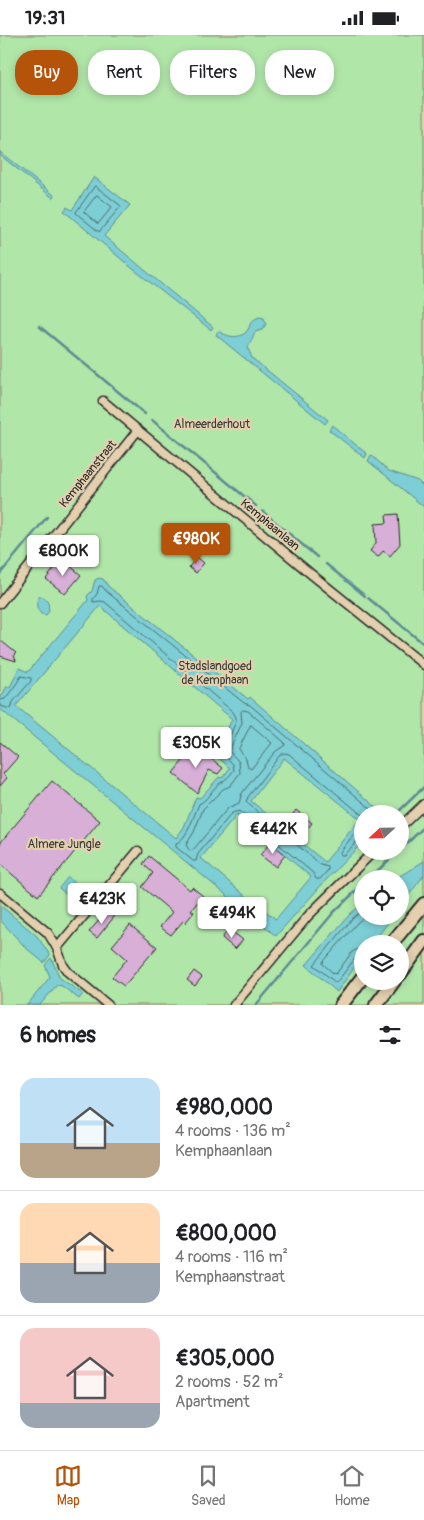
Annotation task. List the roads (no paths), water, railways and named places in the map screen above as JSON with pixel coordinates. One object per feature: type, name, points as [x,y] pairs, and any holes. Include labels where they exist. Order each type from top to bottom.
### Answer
[{"type":"main road","points":[[398,935],[424,904]]},
{"type":"main road","points":[[409,962],[424,941]]},
{"type":"main road","points":[[341,1005],[354,988]]},
{"type":"main road","points":[[376,1005],[387,990]]},
{"type":"street","name":"Kemphaanlaan","points":[[103,401],[424,665]]},
{"type":"street","name":"Kemphaanstraat","points":[[0,603],[138,430]]},
{"type":"street","points":[[409,818],[424,804]]},
{"type":"street","points":[[57,948],[138,851]]},
{"type":"street","points":[[234,1005],[308,916],[365,860]]},
{"type":"street","points":[[0,893],[48,933],[68,972],[108,1005]]},
{"type":"water","points":[[0,152],[54,195],[53,198],[0,155]]},
{"type":"water","points":[[94,177],[130,205],[104,236],[213,327],[211,330],[133,269],[64,211],[67,207],[72,210]]},
{"type":"water","points":[[259,317],[264,318],[266,324],[262,330],[255,332],[248,348],[252,358],[328,420],[325,424],[216,335],[218,331],[228,336],[239,336],[246,332],[251,322]]},
{"type":"water","points":[[332,425],[367,454],[365,458],[329,430]]},
{"type":"water","points":[[371,455],[389,471],[418,481],[424,487],[424,507],[368,461]]},
{"type":"water","points":[[103,579],[109,587],[248,699],[250,697],[374,805],[354,805],[354,814],[284,758],[251,801],[325,862],[354,826],[354,851],[276,936],[0,709],[0,699],[7,686],[10,687],[19,668],[28,672],[88,600],[87,596],[92,591],[95,580]],"holes":[[[100,606],[232,719],[215,755],[230,768],[200,798],[196,797],[184,827],[176,838],[16,706]],[[237,815],[311,877],[276,919],[201,858]]]},
{"type":"water","points":[[40,596],[48,602],[49,611],[46,615],[41,614],[37,607],[37,601]]},
{"type":"water","points":[[424,861],[424,875],[409,895],[409,870]]},
{"type":"water","points":[[68,877],[78,886],[69,897],[59,888]]},
{"type":"water","points":[[0,905],[37,936],[50,955],[44,963],[26,948],[0,920]]},
{"type":"water","points":[[354,911],[354,925],[386,925],[379,935],[354,935],[354,968],[337,992],[306,965]]},
{"type":"water","points":[[51,958],[60,978],[83,994],[79,999],[62,986],[57,985],[40,1005],[27,1005],[50,977],[45,965]]},
{"type":"waterway","points":[[39,326],[145,414]]},
{"type":"waterway","points":[[152,420],[256,506]]},
{"type":"waterway","points":[[262,511],[317,557]]},
{"type":"waterway","points":[[0,574],[47,517]]},
{"type":"waterway","points":[[326,564],[365,596]]},
{"type":"waterway","points":[[368,598],[424,644]]},
{"type":"waterway","points":[[405,805],[424,787]]},
{"type":"waterway","points":[[409,841],[424,827]]},
{"type":"waterway","points":[[378,870],[389,860]]},
{"type":"waterway","points":[[256,1005],[334,912],[354,893]]},
{"type":"park label","name":"Almeerderhout","points":[[212,424]]},
{"type":"park label","name":"Stadslandgoed de Kemphaan","points":[[215,673]]},
{"type":"park label","name":"Almere Jungle","points":[[64,844]]}]
